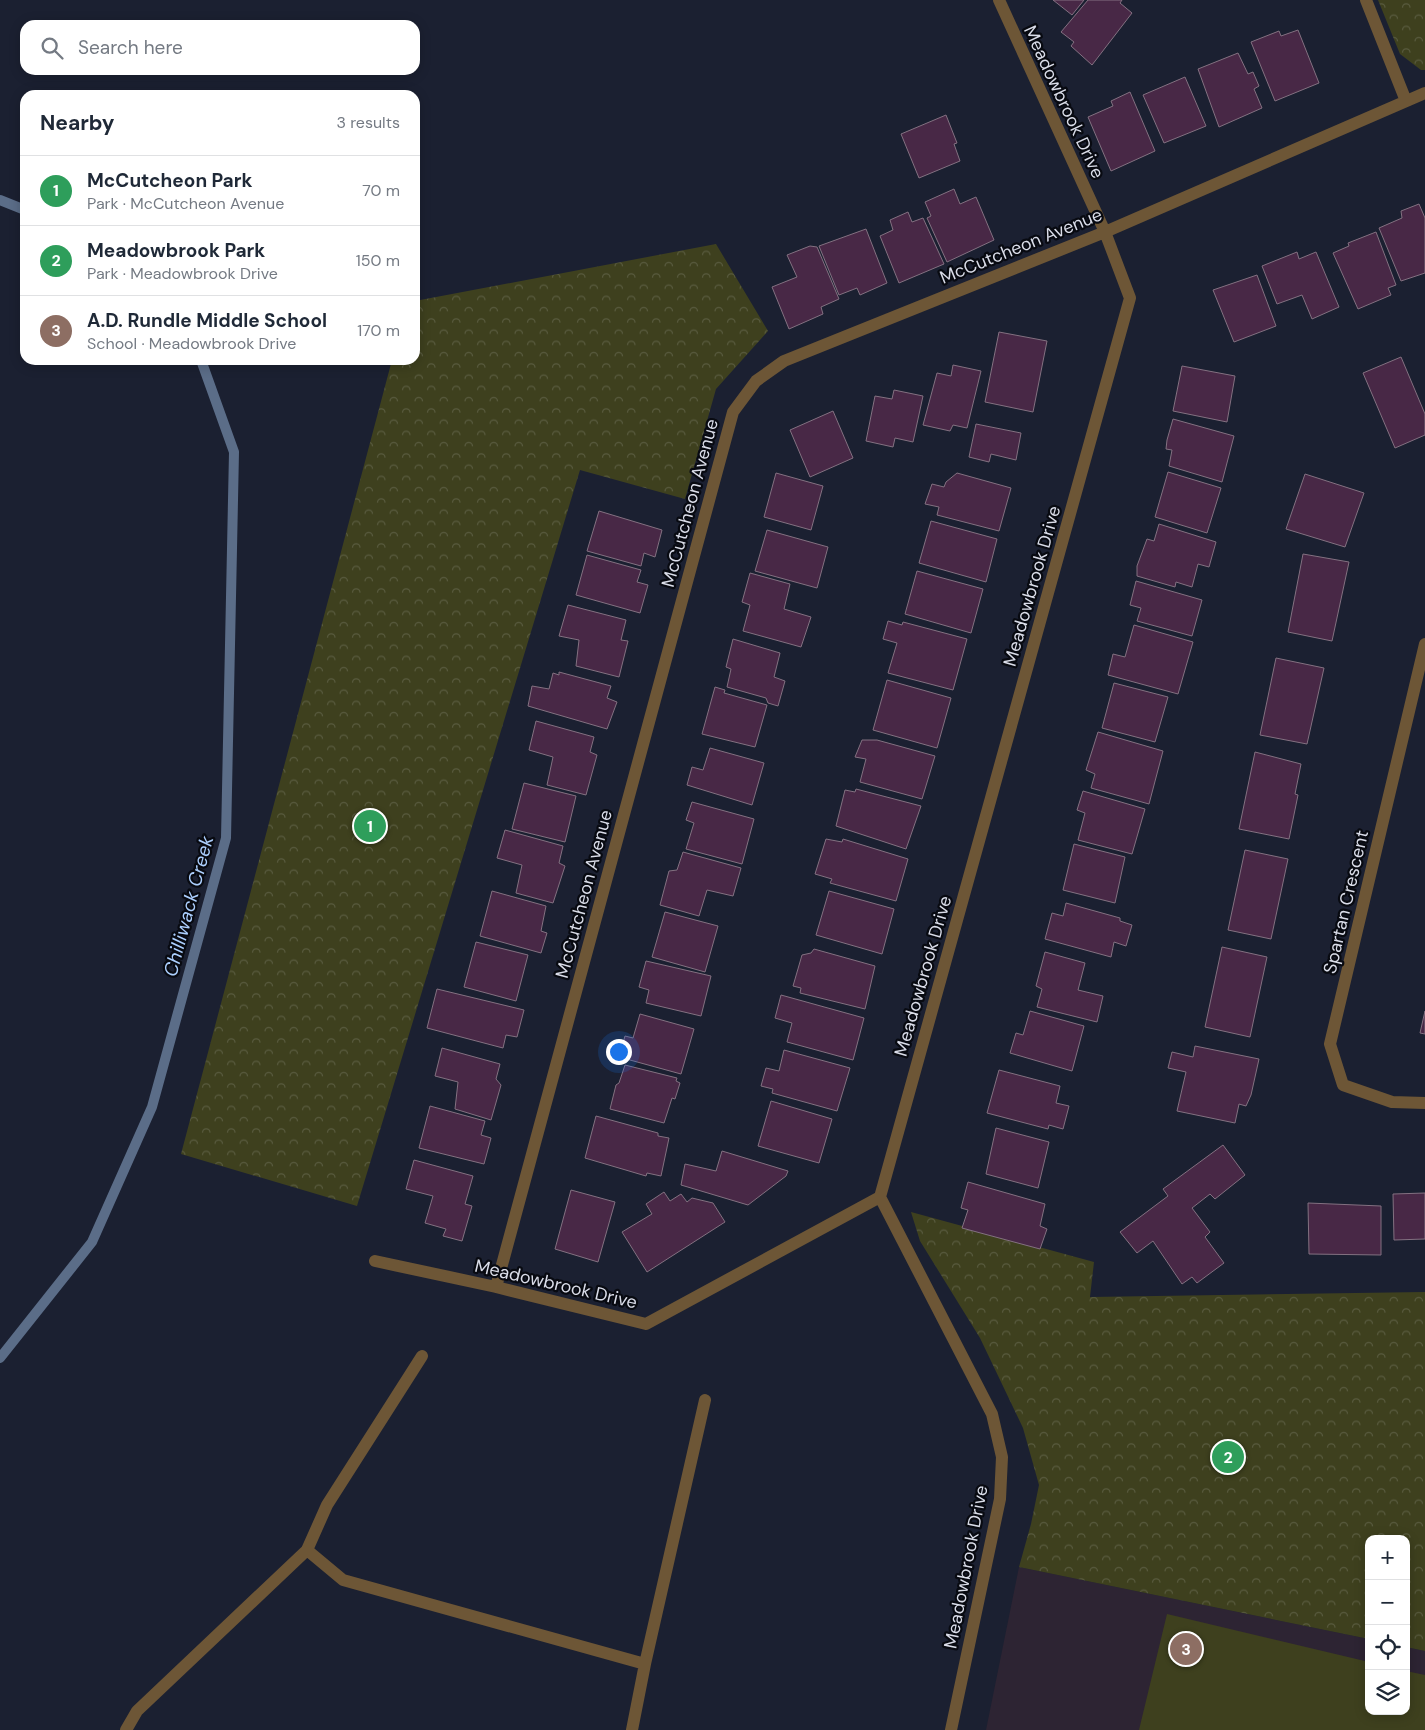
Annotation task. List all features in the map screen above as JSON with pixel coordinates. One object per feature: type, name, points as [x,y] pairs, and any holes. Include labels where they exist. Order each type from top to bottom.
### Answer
[{"type":"street","name":"Meadowbrook Drive","points":[[951,1730],[1000,1499],[1002,1457],[992,1414],[880,1198],[1130,298],[1104,232],[999,0]]},
{"type":"street","points":[[1366,0],[1406,101]]},
{"type":"street","name":"McCutcheon Avenue","points":[[496,1287],[733,412],[756,381],[784,361],[1104,232],[1425,93]]},
{"type":"street","name":"Spartan Crescent","points":[[1425,644],[1330,1044],[1343,1085],[1392,1102],[1425,1103]]},
{"type":"street","name":"Meadowbrook Drive","points":[[375,1261],[496,1287],[646,1324],[880,1198]]},
{"type":"street","points":[[126,1730],[137,1711],[307,1550],[327,1505],[422,1356]]},
{"type":"street","points":[[632,1730],[645,1664],[705,1400]]},
{"type":"street","points":[[307,1550],[343,1580],[645,1664]]},
{"type":"shaded area","points":[[1019,1567],[1365,1638],[1365,1715],[1410,1715],[1410,1648],[1425,1651],[1425,1730],[986,1730]]},
{"type":"green space","points":[[1378,0],[1425,0],[1425,70],[1421,70],[1400,54]]},
{"type":"green space","points":[[716,244],[768,331],[716,389],[685,499],[580,470],[357,1206],[181,1154],[391,365],[420,365],[420,300]]},
{"type":"green space","points":[[911,1212],[1094,1262],[1090,1297],[1425,1292],[1425,1651],[1410,1648],[1410,1535],[1365,1535],[1365,1638],[1019,1567],[1039,1485],[1023,1428],[980,1338],[920,1241]]},
{"type":"green space","points":[[1167,1614],[1365,1661],[1365,1715],[1410,1715],[1410,1672],[1425,1675],[1425,1730],[1139,1730]]},
{"type":"building","points":[[1053,0],[1084,0],[1072,15]]},
{"type":"building","points":[[1088,0],[1122,0],[1120,3],[1132,13],[1092,65],[1071,46],[1074,42],[1061,32]]},
{"type":"building","points":[[1298,30],[1319,83],[1275,101],[1251,42],[1279,31],[1281,36]]},
{"type":"building","points":[[1238,53],[1248,74],[1253,72],[1259,86],[1254,89],[1262,108],[1219,127],[1198,69]]},
{"type":"building","points":[[1185,77],[1206,126],[1164,143],[1143,95]]},
{"type":"building","points":[[1130,92],[1155,151],[1111,171],[1088,117],[1113,106],[1111,101]]},
{"type":"building","points":[[946,115],[957,143],[954,144],[960,161],[919,178],[901,134]]},
{"type":"building","points":[[954,189],[960,204],[976,197],[994,240],[947,262],[927,218],[931,216],[925,202]]},
{"type":"building","points":[[1419,204],[1425,218],[1425,273],[1401,281],[1379,228],[1402,218],[1401,211]]},
{"type":"building","points":[[908,212],[912,222],[923,218],[944,264],[899,283],[880,236],[893,230],[890,220]]},
{"type":"building","points":[[866,229],[887,283],[860,295],[857,288],[839,295],[819,246]]},
{"type":"building","points":[[1376,232],[1396,285],[1388,288],[1391,295],[1358,309],[1333,253],[1349,246],[1348,243]]},
{"type":"building","points":[[810,246],[817,247],[839,299],[821,307],[823,314],[789,329],[772,287],[797,277],[787,255]]},
{"type":"building","points":[[1297,252],[1299,259],[1316,252],[1339,307],[1312,319],[1302,295],[1277,304],[1262,266]]},
{"type":"building","points":[[1257,275],[1276,326],[1234,342],[1213,290]]},
{"type":"building","points":[[999,332],[1047,341],[1033,412],[985,402]]},
{"type":"building","points":[[1401,357],[1425,414],[1425,435],[1395,448],[1363,373]]},
{"type":"building","points":[[953,365],[981,371],[967,428],[953,425],[950,431],[923,425],[937,373],[951,376]]},
{"type":"building","points":[[1182,366],[1235,376],[1227,422],[1173,411]]},
{"type":"building","points":[[894,390],[923,396],[913,442],[895,438],[893,447],[866,441],[875,396],[892,399]]},
{"type":"building","points":[[833,411],[853,458],[810,477],[790,430]]},
{"type":"building","points":[[1173,419],[1234,436],[1222,482],[1169,466],[1172,450],[1166,449]]},
{"type":"building","points":[[976,424],[1021,433],[1016,460],[991,454],[989,462],[969,457]]},
{"type":"building","points":[[1168,472],[1221,488],[1207,533],[1155,517]]},
{"type":"building","points":[[776,473],[823,486],[811,530],[764,517]]},
{"type":"building","points":[[957,473],[1011,488],[999,531],[937,515],[939,507],[925,504],[932,484],[944,487],[946,482]]},
{"type":"building","points":[[1305,474],[1364,493],[1345,547],[1286,529]]},
{"type":"building","points":[[599,511],[662,530],[655,557],[644,553],[641,566],[587,551]]},
{"type":"building","points":[[931,521],[997,539],[986,582],[919,563]]},
{"type":"building","points":[[1159,524],[1216,542],[1209,567],[1198,564],[1192,587],[1176,582],[1175,587],[1137,576],[1137,566],[1147,539],[1154,541]]},
{"type":"building","points":[[767,530],[828,547],[817,588],[755,571]]},
{"type":"building","points":[[1303,554],[1349,562],[1332,641],[1288,632]]},
{"type":"building","points":[[587,555],[641,570],[637,582],[648,585],[640,613],[576,595]]},
{"type":"building","points":[[917,571],[983,589],[971,633],[905,614]]},
{"type":"building","points":[[750,573],[790,584],[784,609],[811,617],[801,647],[743,631],[750,605],[742,602]]},
{"type":"building","points":[[1136,581],[1202,600],[1192,636],[1137,621],[1141,608],[1130,605]]},
{"type":"building","points":[[568,605],[626,620],[621,640],[628,641],[619,677],[576,666],[579,640],[559,636]]},
{"type":"building","points":[[888,621],[902,625],[903,622],[967,639],[953,690],[888,673],[897,643],[883,639]]},
{"type":"building","points":[[1134,625],[1193,642],[1178,694],[1108,675],[1113,654],[1125,657]]},
{"type":"building","points":[[733,639],[780,653],[774,677],[785,681],[778,706],[768,703],[766,698],[727,687],[731,669],[726,667]]},
{"type":"building","points":[[1276,658],[1324,668],[1307,744],[1260,735]]},
{"type":"building","points":[[559,672],[611,686],[607,698],[617,702],[607,729],[528,706],[532,686],[549,689],[553,673],[559,675]]},
{"type":"building","points":[[887,680],[951,698],[937,748],[873,730]]},
{"type":"building","points":[[1114,683],[1168,697],[1155,742],[1102,728]]},
{"type":"building","points":[[715,687],[725,690],[724,693],[767,705],[755,747],[702,734]]},
{"type":"building","points":[[536,721],[594,737],[590,752],[597,755],[586,795],[547,785],[553,757],[529,750]]},
{"type":"building","points":[[1098,732],[1163,751],[1149,804],[1091,788],[1095,774],[1086,770]]},
{"type":"building","points":[[862,740],[877,740],[935,756],[922,799],[860,782],[866,759],[855,757]]},
{"type":"building","points":[[710,748],[764,763],[752,805],[687,785],[692,767],[703,770]]},
{"type":"building","points":[[1255,752],[1301,764],[1295,794],[1298,795],[1289,839],[1239,829]]},
{"type":"building","points":[[524,783],[576,796],[565,842],[512,829]]},
{"type":"building","points":[[856,789],[921,806],[906,849],[836,826],[845,790],[855,792]]},
{"type":"building","points":[[1083,791],[1145,809],[1132,854],[1078,840],[1085,813],[1077,810]]},
{"type":"building","points":[[692,802],[754,819],[742,864],[686,849],[694,823],[686,820]]},
{"type":"building","points":[[505,830],[563,846],[559,863],[565,866],[553,903],[516,893],[522,865],[497,858]]},
{"type":"building","points":[[826,839],[842,842],[843,839],[908,859],[896,901],[830,883],[832,879],[815,874]]},
{"type":"building","points":[[1074,844],[1125,857],[1115,903],[1063,890]]},
{"type":"building","points":[[1245,850],[1288,859],[1271,939],[1228,930]]},
{"type":"building","points":[[683,852],[741,868],[733,896],[707,890],[699,916],[660,905],[669,871],[677,870]]},
{"type":"building","points":[[492,891],[546,906],[541,931],[547,933],[541,953],[480,936]]},
{"type":"building","points":[[829,891],[894,909],[882,954],[816,935]]},
{"type":"building","points":[[1066,903],[1120,918],[1120,921],[1132,925],[1126,946],[1114,942],[1111,957],[1045,939],[1052,913],[1063,916]]},
{"type":"building","points":[[665,912],[718,926],[705,972],[652,957]]},
{"type":"building","points":[[476,942],[528,955],[516,1001],[464,987]]},
{"type":"building","points":[[1222,947],[1267,957],[1250,1037],[1205,1027]]},
{"type":"building","points":[[814,949],[875,966],[865,1009],[800,993],[801,988],[793,986],[802,955],[811,953]]},
{"type":"building","points":[[1045,952],[1085,963],[1078,990],[1103,996],[1097,1022],[1037,1007],[1042,989],[1036,986]]},
{"type":"building","points":[[646,961],[711,976],[701,1016],[646,1003],[649,990],[639,987]]},
{"type":"building","points":[[437,989],[524,1010],[517,1037],[506,1035],[503,1048],[427,1028]]},
{"type":"building","points":[[781,995],[864,1018],[853,1060],[787,1042],[792,1023],[775,1018]]},
{"type":"building","points":[[1030,1011],[1084,1026],[1072,1071],[1010,1053],[1016,1033],[1023,1035]]},
{"type":"building","points":[[1425,1011],[1425,1034],[1420,1033]]},
{"type":"building","points":[[640,1014],[694,1029],[681,1074],[619,1057],[625,1036],[633,1038]]},
{"type":"building","points":[[1195,1046],[1259,1059],[1251,1095],[1246,1106],[1239,1104],[1235,1123],[1177,1111],[1186,1072],[1168,1068],[1172,1052],[1193,1057]]},
{"type":"building","points":[[442,1048],[500,1064],[496,1079],[501,1085],[491,1120],[455,1109],[458,1082],[435,1076]]},
{"type":"building","points":[[784,1050],[850,1068],[837,1111],[772,1093],[773,1089],[761,1086],[766,1068],[779,1071]]},
{"type":"building","points":[[625,1065],[677,1078],[676,1081],[680,1083],[675,1099],[672,1098],[664,1123],[610,1109],[616,1085],[619,1083]]},
{"type":"building","points":[[999,1070],[1060,1086],[1056,1103],[1069,1106],[1063,1129],[1049,1125],[1048,1129],[987,1113]]},
{"type":"building","points":[[771,1101],[832,1119],[819,1163],[758,1146]]},
{"type":"building","points":[[430,1106],[485,1121],[481,1135],[491,1138],[484,1164],[419,1148]]},
{"type":"building","points":[[596,1116],[658,1133],[658,1136],[669,1138],[661,1176],[647,1173],[646,1176],[585,1158]]},
{"type":"building","points":[[996,1128],[1049,1142],[1038,1188],[986,1174]]},
{"type":"building","points":[[1223,1145],[1245,1175],[1215,1199],[1210,1194],[1192,1208],[1210,1232],[1205,1237],[1224,1263],[1197,1283],[1192,1277],[1182,1284],[1153,1241],[1137,1253],[1120,1232],[1168,1196],[1163,1189]]},
{"type":"building","points":[[722,1151],[788,1171],[786,1176],[748,1205],[681,1185],[685,1164],[716,1171]]},
{"type":"building","points":[[414,1160],[473,1176],[465,1204],[472,1206],[462,1241],[443,1236],[446,1229],[425,1223],[433,1196],[406,1189]]},
{"type":"building","points":[[968,1182],[1045,1204],[1040,1226],[1047,1229],[1040,1249],[962,1228],[968,1210],[961,1208]]},
{"type":"building","points":[[571,1190],[615,1202],[598,1262],[555,1249]]},
{"type":"building","points":[[664,1192],[670,1201],[681,1194],[687,1202],[692,1198],[713,1203],[725,1222],[647,1272],[622,1232],[652,1214],[646,1204]]},
{"type":"building","points":[[1425,1193],[1425,1239],[1394,1240],[1393,1194]]},
{"type":"building","points":[[1308,1203],[1381,1206],[1381,1255],[1309,1254]]},
{"type":"waterway","name":"Chilliwack Creek","points":[[0,200],[20,208]]},
{"type":"waterway","name":"Chilliwack Creek","points":[[0,1358],[92,1242],[152,1107],[226,838],[234,452],[203,365]]},
{"type":"place","name":"McCutcheon Park","points":[[370,826]]},
{"type":"place","name":"Meadowbrook Park","points":[[1228,1457]]},
{"type":"place","name":"A.D. Rundle Middle School","points":[[1186,1649]]}]
